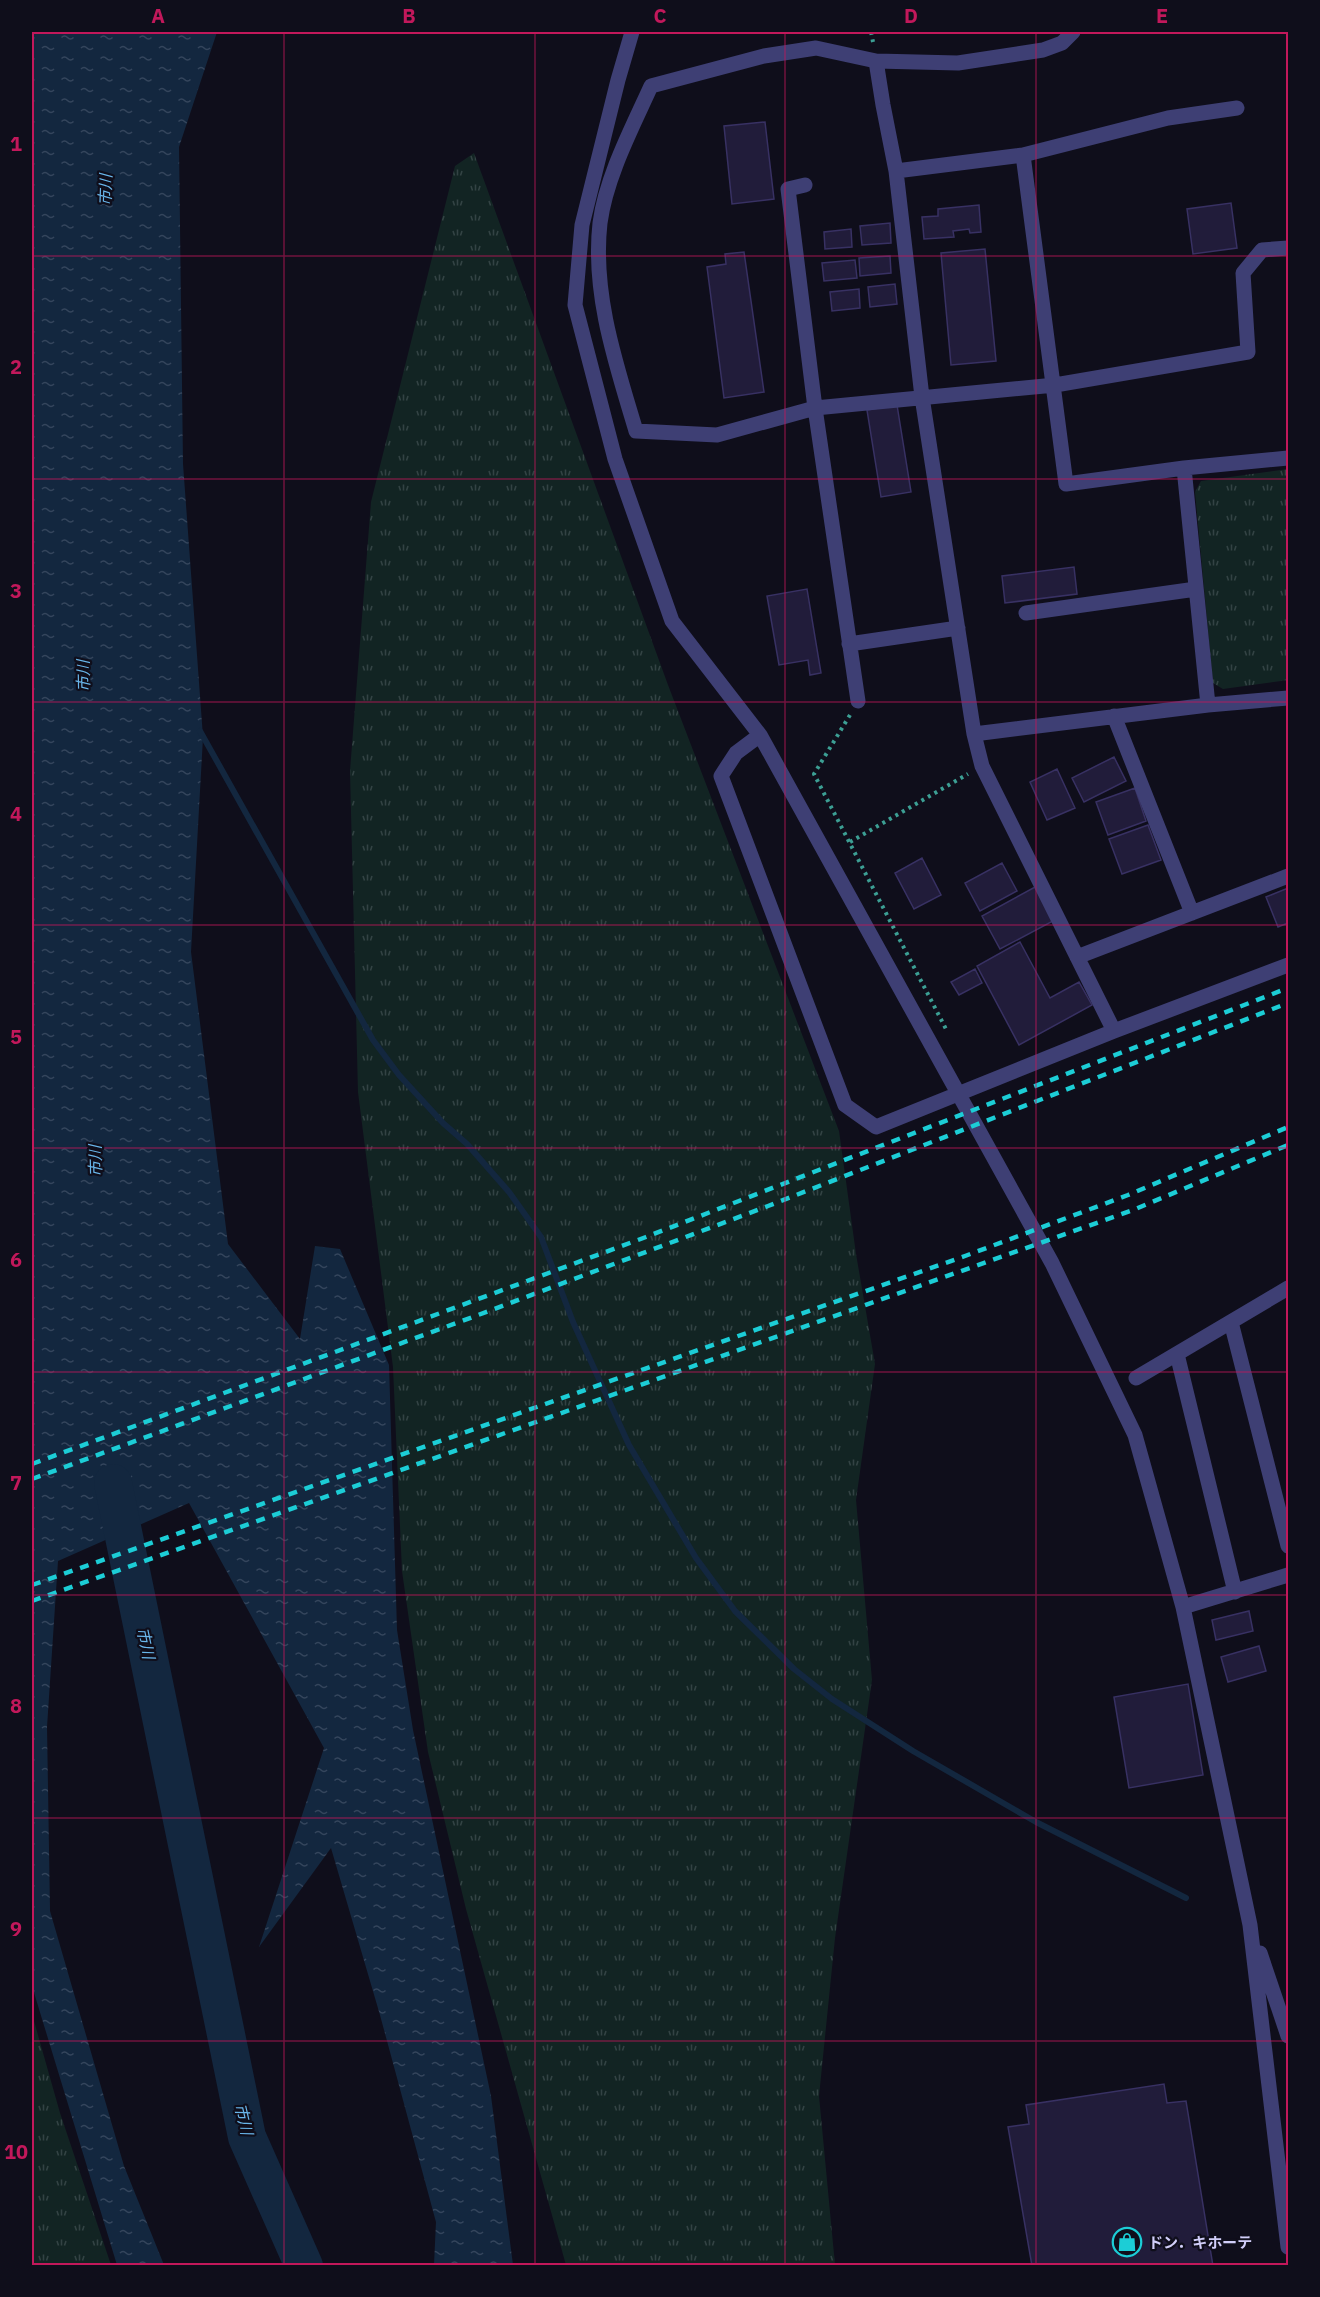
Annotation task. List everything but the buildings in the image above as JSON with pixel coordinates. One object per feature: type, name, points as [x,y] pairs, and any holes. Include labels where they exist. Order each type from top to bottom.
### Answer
[{"type":"street","points":[[632,32],[582,225],[575,305],[615,459],[672,621],[759,735],[1052,1263],[1135,1435],[1184,1607],[1250,1925],[1288,2247]]},
{"type":"street","points":[[1073,32],[1062,43],[1043,50],[958,63],[876,61],[816,48],[764,56],[651,86],[615,168],[600,223],[600,269],[608,338],[636,430],[717,435],[815,408],[1054,385],[1248,352],[1243,273],[1262,250],[1288,248]]},
{"type":"street","points":[[876,61],[896,171],[922,397],[974,734],[982,766],[1114,1031]]},
{"type":"street","points":[[896,171],[1023,155],[1168,118],[1237,108]]},
{"type":"street","points":[[1023,155],[1066,484],[1184,468],[1288,458]]},
{"type":"street","points":[[805,186],[788,189],[815,408],[858,701]]},
{"type":"street","points":[[582,225],[600,223]]},
{"type":"street","points":[[1184,468],[1208,705]]},
{"type":"street","points":[[1026,613],[1196,589]]},
{"type":"street","points":[[849,644],[958,628]]},
{"type":"street","points":[[974,734],[1208,705],[1288,698]]},
{"type":"street","points":[[1114,716],[1192,913]]},
{"type":"street","points":[[759,735],[736,753],[721,776],[845,1105],[876,1127],[1114,1031],[1288,965]]},
{"type":"street","points":[[1077,957],[1288,876]]},
{"type":"street","points":[[1136,1378],[1288,1288]]},
{"type":"street","points":[[1231,1322],[1288,1546]]},
{"type":"street","points":[[1177,1354],[1235,1592]]},
{"type":"street","points":[[1184,1607],[1288,1575]]},
{"type":"street","points":[[1250,1925],[1288,2036]]},
{"type":"path","points":[[858,701],[814,774],[950,1037]]},
{"type":"path","points":[[850,842],[982,766]]},
{"type":"green space","points":[[474,153],[668,685],[839,1131],[856,1254],[875,1364],[856,1500],[872,1680],[835,1938],[819,2096],[835,2265],[566,2265],[466,1909],[428,1752],[402,1571],[393,1367],[358,1092],[350,771],[371,502],[455,166]]},
{"type":"green space","points":[[1288,469],[1288,680],[1223,689],[1213,683],[1195,492],[1201,481]]},
{"type":"green space","points":[[32,2014],[60,2113],[111,2265],[32,2265]]},
{"type":"water","points":[[32,32],[217,32],[179,147],[183,464],[203,737],[191,952],[228,1244],[300,1339],[315,1246],[340,1249],[389,1365],[397,1630],[413,1730],[491,2096],[513,2265],[434,2265],[436,2222],[380,2015],[331,1848],[259,1947],[324,1748],[189,1503],[58,1561],[47,1727],[50,1911],[124,2166],[164,2265],[117,2265],[32,1986]]},
{"type":"waterway","points":[[200,731],[373,1040],[399,1075],[443,1123],[467,1144],[509,1192],[541,1237],[573,1322],[629,1445],[696,1558],[735,1611],[794,1669],[832,1699],[913,1751],[1036,1822],[1186,1898]]},
{"type":"waterway","name":"市川","points":[[113,1483],[247,2137],[304,2266]]},
{"type":"railway","points":[[32,1464],[646,1237],[1288,988]]},
{"type":"railway","points":[[32,1479],[768,1206],[1288,1003]]},
{"type":"railway","points":[[32,1585],[965,1256],[1128,1195],[1288,1127]]},
{"type":"railway","points":[[32,1601],[1133,1210],[1288,1145]]},
{"type":"place","name":"ドン．キホーテ","points":[[1127,2242]]}]
